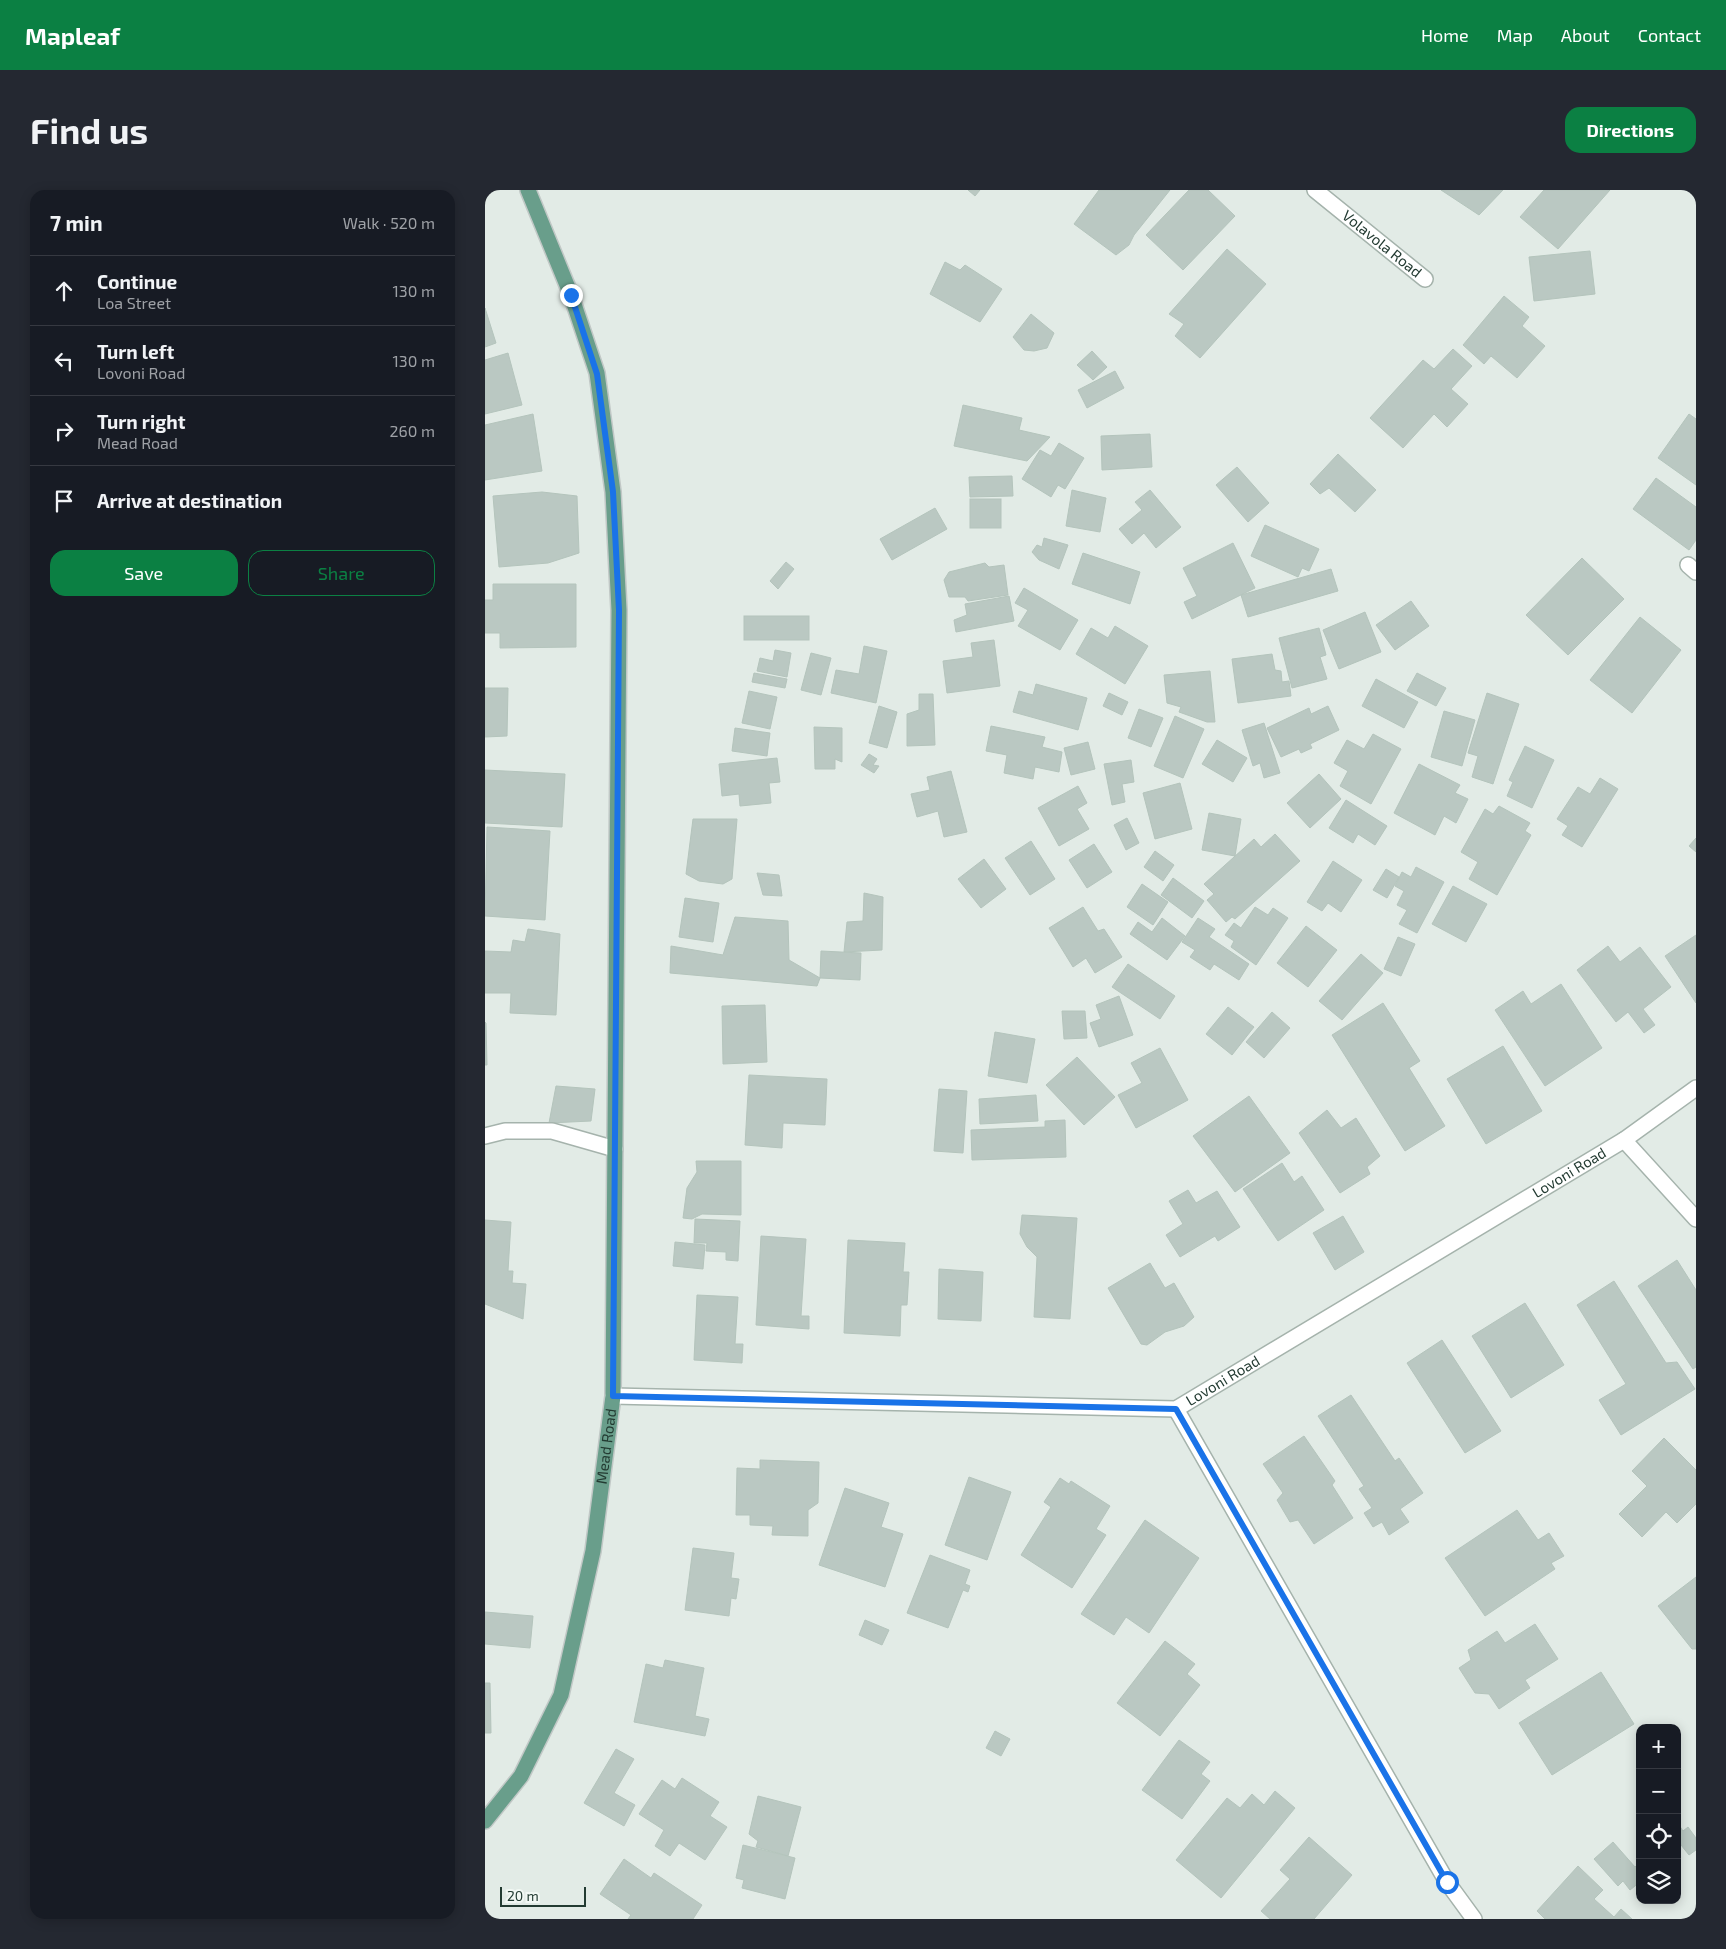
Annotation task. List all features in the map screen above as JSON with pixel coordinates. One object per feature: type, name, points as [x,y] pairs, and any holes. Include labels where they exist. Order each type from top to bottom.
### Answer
[{"type":"main road","name":"Mead Road","points":[[485,1821],[521,1776],[561,1695],[593,1551],[613,1396],[619,610],[613,492],[597,374],[571,295],[528,190]]},
{"type":"street","name":"Volavola Road","points":[[1315,190],[1425,279]]},
{"type":"street","name":"Lovoni Road","points":[[613,1396],[1176,1409],[1624,1140],[1696,1088]]},
{"type":"street","points":[[485,1136],[505,1131],[552,1131],[615,1149]]},
{"type":"street","points":[[1624,1140],[1696,1219]]},
{"type":"street","points":[[1176,1409],[1447,1882],[1474,1919]]},
{"type":"building","points":[[968,190],[980,190],[975,196]]},
{"type":"building","points":[[1099,190],[1170,190],[1134,235],[1129,245],[1116,255],[1074,224]]},
{"type":"building","points":[[1189,190],[1208,190],[1235,216],[1183,270],[1146,235]]},
{"type":"building","points":[[1441,190],[1503,190],[1479,215]]},
{"type":"building","points":[[1544,190],[1610,190],[1558,249],[1520,217]]},
{"type":"building","points":[[1227,249],[1266,284],[1200,358],[1175,336],[1184,324],[1169,314]]},
{"type":"building","points":[[1590,251],[1595,294],[1534,301],[1529,257]]},
{"type":"building","points":[[945,262],[960,270],[965,265],[1002,289],[980,322],[930,294]]},
{"type":"building","points":[[1504,296],[1529,317],[1522,326],[1545,346],[1517,378],[1491,356],[1484,364],[1463,345]]},
{"type":"building","points":[[485,308],[496,343],[485,347]]},
{"type":"building","points":[[1031,314],[1054,333],[1047,348],[1034,351],[1024,350],[1013,337]]},
{"type":"building","points":[[1453,349],[1472,366],[1451,389],[1468,404],[1447,427],[1434,414],[1403,448],[1370,418],[1423,360],[1434,369]]},
{"type":"building","points":[[1092,351],[1107,367],[1093,380],[1077,365]]},
{"type":"building","points":[[508,353],[522,405],[485,414],[485,360]]},
{"type":"building","points":[[1115,371],[1124,388],[1087,408],[1078,390]]},
{"type":"building","points":[[963,405],[1022,418],[1019,430],[1050,437],[1027,461],[954,446]]},
{"type":"building","points":[[533,414],[542,471],[485,480],[485,425]]},
{"type":"building","points":[[1689,414],[1696,419],[1696,485],[1658,458]]},
{"type":"building","points":[[1150,434],[1152,467],[1102,470],[1101,436]]},
{"type":"building","points":[[1059,443],[1084,458],[1065,489],[1058,485],[1051,497],[1022,479],[1040,450],[1051,456]]},
{"type":"building","points":[[1338,454],[1376,490],[1355,512],[1329,488],[1320,494],[1310,484]]},
{"type":"building","points":[[1237,467],[1269,503],[1248,522],[1216,485]]},
{"type":"building","points":[[1012,476],[1013,496],[970,497],[969,477]]},
{"type":"building","points":[[1656,478],[1696,507],[1696,540],[1689,550],[1633,509]]},
{"type":"building","points":[[1072,490],[1106,498],[1100,532],[1066,526]]},
{"type":"building","points":[[1150,490],[1181,527],[1156,548],[1144,533],[1132,544],[1119,529],[1142,510],[1135,502]]},
{"type":"building","points":[[542,492],[577,496],[579,553],[548,563],[499,567],[493,496]]},
{"type":"building","points":[[970,499],[1001,499],[1001,528],[970,528]]},
{"type":"building","points":[[935,508],[947,529],[892,560],[880,539]]},
{"type":"building","points":[[1265,525],[1319,549],[1309,571],[1302,568],[1298,577],[1251,556]]},
{"type":"building","points":[[1044,538],[1068,545],[1059,569],[1039,560],[1032,552],[1037,545],[1042,547]]},
{"type":"building","points":[[1233,543],[1255,588],[1192,619],[1184,602],[1197,596],[1183,568]]},
{"type":"building","points":[[1083,553],[1140,572],[1130,604],[1072,584]]},
{"type":"building","points":[[1582,558],[1624,599],[1568,655],[1526,615]]},
{"type":"building","points":[[786,562],[794,569],[778,589],[770,581]]},
{"type":"building","points":[[985,563],[989,567],[1004,565],[1008,595],[968,601],[965,597],[949,597],[944,580],[949,572]]},
{"type":"building","points":[[1331,569],[1338,591],[1248,617],[1241,595]]},
{"type":"building","points":[[493,584],[576,584],[576,647],[500,648],[500,633],[485,633],[485,600],[493,600]]},
{"type":"building","points":[[1024,588],[1078,620],[1060,650],[1018,626],[1028,610],[1015,603]]},
{"type":"building","points":[[1009,596],[1014,621],[956,632],[954,620],[967,615],[965,604]]},
{"type":"building","points":[[1411,601],[1429,626],[1395,650],[1376,625]]},
{"type":"building","points":[[1365,612],[1381,652],[1339,669],[1323,630]]},
{"type":"building","points":[[744,616],[809,616],[809,640],[744,640]]},
{"type":"building","points":[[1640,617],[1681,650],[1632,713],[1590,680]]},
{"type":"building","points":[[1115,626],[1148,646],[1125,684],[1076,654],[1091,628],[1108,638]]},
{"type":"building","points":[[1319,628],[1326,655],[1320,657],[1327,679],[1292,688],[1279,638]]},
{"type":"building","points":[[994,640],[1000,686],[947,693],[943,661],[973,657],[971,643]]},
{"type":"building","points":[[864,646],[887,651],[876,703],[831,693],[836,670],[859,674]]},
{"type":"building","points":[[775,650],[791,653],[787,677],[757,671],[760,658],[773,661]]},
{"type":"building","points":[[811,653],[831,658],[821,695],[801,690]]},
{"type":"building","points":[[1272,654],[1275,670],[1281,671],[1282,682],[1289,681],[1291,696],[1238,703],[1232,659]]},
{"type":"building","points":[[1210,671],[1215,722],[1207,722],[1179,712],[1181,707],[1167,703],[1164,675]]},
{"type":"building","points":[[754,673],[787,679],[785,688],[752,682]]},
{"type":"building","points":[[1417,673],[1446,688],[1436,706],[1407,691]]},
{"type":"building","points":[[1376,679],[1418,702],[1404,728],[1362,706]]},
{"type":"building","points":[[1036,684],[1087,698],[1078,730],[1013,712],[1019,691],[1033,695]]},
{"type":"building","points":[[485,688],[508,688],[507,736],[485,737]]},
{"type":"building","points":[[749,691],[777,697],[770,729],[742,723]]},
{"type":"building","points":[[1109,693],[1128,702],[1122,715],[1103,706]]},
{"type":"building","points":[[1487,693],[1519,704],[1493,784],[1472,777],[1478,756],[1468,753]]},
{"type":"building","points":[[919,694],[933,694],[935,745],[907,746],[907,714],[919,710]]},
{"type":"building","points":[[879,706],[897,712],[887,748],[869,743]]},
{"type":"building","points":[[1328,706],[1339,730],[1310,744],[1312,748],[1301,753],[1299,749],[1281,757],[1267,728],[1309,708],[1311,714]]},
{"type":"building","points":[[1139,709],[1163,718],[1151,747],[1128,738]]},
{"type":"building","points":[[1444,711],[1475,720],[1462,766],[1431,757]]},
{"type":"building","points":[[1175,716],[1204,729],[1183,778],[1154,766]]},
{"type":"building","points":[[1264,723],[1280,773],[1264,778],[1260,763],[1253,766],[1242,730]]},
{"type":"building","points":[[991,726],[1045,737],[1042,747],[1062,752],[1059,772],[1035,767],[1033,779],[1004,773],[1007,755],[986,751]]},
{"type":"building","points":[[814,727],[842,728],[842,762],[835,759],[835,769],[815,769]]},
{"type":"building","points":[[735,728],[770,733],[767,756],[732,751]]},
{"type":"building","points":[[1373,734],[1401,749],[1371,804],[1340,786],[1348,771],[1334,763],[1347,740],[1364,749]]},
{"type":"building","points":[[1217,740],[1247,758],[1233,782],[1202,764]]},
{"type":"building","points":[[1088,742],[1095,769],[1071,775],[1064,748]]},
{"type":"building","points":[[1525,746],[1554,760],[1532,808],[1507,796],[1513,782],[1509,780]]},
{"type":"building","points":[[869,754],[877,759],[873,765],[879,766],[874,773],[861,765]]},
{"type":"building","points":[[777,758],[780,782],[769,783],[771,803],[740,806],[739,794],[722,796],[719,764]]},
{"type":"building","points":[[1131,760],[1134,782],[1122,784],[1125,802],[1112,805],[1104,764]]},
{"type":"building","points":[[1419,764],[1460,785],[1455,793],[1468,799],[1456,823],[1444,816],[1435,835],[1394,813]]},
{"type":"building","points":[[485,770],[565,774],[562,827],[485,823]]},
{"type":"building","points":[[951,771],[967,832],[944,837],[938,811],[917,817],[911,794],[930,790],[927,777]]},
{"type":"building","points":[[1319,774],[1341,799],[1310,828],[1287,803]]},
{"type":"building","points":[[1600,778],[1618,789],[1582,847],[1562,835],[1568,826],[1557,819],[1578,787],[1590,794]]},
{"type":"building","points":[[1180,783],[1192,829],[1155,839],[1143,793]]},
{"type":"building","points":[[1078,786],[1087,803],[1077,809],[1089,829],[1059,846],[1038,808]]},
{"type":"building","points":[[1346,800],[1387,826],[1375,845],[1358,834],[1353,843],[1329,828]]},
{"type":"building","points":[[1499,806],[1530,823],[1525,831],[1531,835],[1497,895],[1469,879],[1478,862],[1461,852],[1485,809],[1493,814]]},
{"type":"building","points":[[1209,813],[1241,819],[1235,856],[1202,850]]},
{"type":"building","points":[[1127,818],[1139,843],[1126,850],[1114,825]]},
{"type":"building","points":[[693,819],[737,819],[732,879],[723,884],[699,881],[686,874]]},
{"type":"building","points":[[487,827],[550,831],[545,920],[485,916]]},
{"type":"building","points":[[1275,834],[1300,861],[1235,919],[1232,917],[1226,922],[1207,900],[1214,894],[1204,884],[1254,839],[1261,847]]},
{"type":"building","points":[[1696,838],[1696,852],[1689,846]]},
{"type":"building","points":[[1031,841],[1055,879],[1030,895],[1005,858]]},
{"type":"building","points":[[1094,844],[1112,872],[1087,888],[1069,860]]},
{"type":"building","points":[[1155,851],[1174,865],[1163,881],[1144,867]]},
{"type":"building","points":[[984,859],[1006,889],[981,908],[958,879]]},
{"type":"building","points":[[1333,861],[1362,880],[1341,912],[1328,903],[1322,911],[1307,902]]},
{"type":"building","points":[[1416,867],[1444,882],[1417,933],[1399,924],[1407,910],[1397,905],[1404,891],[1395,886],[1402,872],[1411,877]]},
{"type":"building","points":[[1386,869],[1399,877],[1387,898],[1373,890]]},
{"type":"building","points":[[757,873],[779,875],[782,896],[763,895]]},
{"type":"building","points":[[1173,878],[1204,901],[1192,918],[1161,895]]},
{"type":"building","points":[[1142,884],[1168,902],[1153,925],[1127,907]]},
{"type":"building","points":[[1453,886],[1487,904],[1466,942],[1432,924]]},
{"type":"building","points":[[864,893],[883,897],[882,950],[844,952],[847,922],[863,921]]},
{"type":"building","points":[[685,898],[719,903],[713,942],[679,937]]},
{"type":"building","points":[[1083,907],[1098,931],[1104,929],[1122,957],[1095,973],[1086,958],[1073,967],[1049,928]]},
{"type":"building","points":[[1255,907],[1268,915],[1273,908],[1288,918],[1256,965],[1231,947],[1234,941],[1225,935],[1234,923],[1241,928]]},
{"type":"building","points":[[735,917],[788,921],[789,960],[820,978],[817,986],[670,973],[671,946],[723,955]]},
{"type":"building","points":[[1162,918],[1185,936],[1167,960],[1130,934],[1138,922],[1152,932]]},
{"type":"building","points":[[1198,918],[1215,929],[1209,937],[1249,964],[1239,980],[1214,964],[1210,970],[1190,957],[1195,950],[1182,942]]},
{"type":"building","points":[[1306,926],[1337,950],[1308,987],[1277,963]]},
{"type":"building","points":[[528,929],[560,934],[556,1015],[510,1013],[511,993],[485,993],[485,951],[511,952],[513,940],[525,942]]},
{"type":"building","points":[[1696,935],[1696,1003],[1665,956]]},
{"type":"building","points":[[1398,937],[1415,944],[1401,976],[1384,969]]},
{"type":"building","points":[[1608,946],[1620,962],[1640,947],[1671,987],[1643,1009],[1655,1025],[1644,1033],[1628,1012],[1616,1022],[1577,970]]},
{"type":"building","points":[[821,951],[861,953],[860,980],[820,978]]},
{"type":"building","points":[[1361,954],[1383,973],[1342,1020],[1319,1001]]},
{"type":"building","points":[[1128,964],[1175,996],[1160,1019],[1112,987]]},
{"type":"building","points":[[1561,984],[1602,1048],[1545,1086],[1495,1010],[1523,991],[1531,1004]]},
{"type":"building","points":[[1119,996],[1133,1035],[1099,1047],[1090,1023],[1101,1019],[1096,1005]]},
{"type":"building","points":[[1383,1003],[1420,1061],[1409,1068],[1445,1126],[1405,1151],[1332,1035]]},
{"type":"building","points":[[765,1005],[767,1062],[723,1064],[722,1006]]},
{"type":"building","points":[[1228,1007],[1254,1027],[1232,1055],[1206,1034]]},
{"type":"building","points":[[1062,1011],[1085,1011],[1087,1038],[1064,1039]]},
{"type":"building","points":[[1272,1012],[1290,1028],[1264,1058],[1246,1042]]},
{"type":"building","points":[[486,1023],[487,1065],[485,1065]]},
{"type":"building","points":[[995,1032],[1035,1039],[1027,1083],[988,1076]]},
{"type":"building","points":[[1503,1046],[1542,1111],[1486,1144],[1447,1079]]},
{"type":"building","points":[[1160,1048],[1188,1100],[1136,1128],[1118,1095],[1142,1083],[1131,1063]]},
{"type":"building","points":[[1077,1057],[1115,1097],[1084,1125],[1046,1085]]},
{"type":"building","points":[[749,1075],[827,1079],[825,1125],[783,1123],[782,1148],[745,1145]]},
{"type":"building","points":[[556,1086],[595,1089],[591,1121],[549,1123]]},
{"type":"building","points":[[939,1089],[967,1091],[963,1153],[934,1151]]},
{"type":"building","points":[[1036,1095],[1038,1121],[980,1124],[979,1099]]},
{"type":"building","points":[[1249,1096],[1290,1153],[1235,1192],[1193,1136]]},
{"type":"building","points":[[1327,1110],[1341,1128],[1356,1118],[1380,1156],[1367,1167],[1370,1174],[1340,1193],[1299,1133]]},
{"type":"building","points":[[1065,1120],[1066,1157],[972,1160],[971,1130],[1045,1127],[1045,1121]]},
{"type":"building","points":[[696,1161],[741,1161],[741,1215],[702,1214],[692,1219],[683,1218],[687,1188],[697,1172]]},
{"type":"building","points":[[1282,1163],[1294,1182],[1302,1176],[1324,1210],[1278,1241],[1243,1189]]},
{"type":"building","points":[[1188,1190],[1196,1203],[1217,1191],[1240,1227],[1218,1241],[1215,1236],[1180,1257],[1166,1235],[1183,1224],[1169,1201]]},
{"type":"building","points":[[1022,1215],[1077,1218],[1070,1319],[1034,1317],[1037,1257],[1027,1247],[1020,1234]]},
{"type":"building","points":[[1343,1216],[1364,1252],[1335,1270],[1313,1233]]},
{"type":"building","points":[[695,1219],[740,1221],[738,1261],[726,1260],[726,1252],[706,1251],[707,1243],[694,1243]]},
{"type":"building","points":[[485,1220],[511,1222],[508,1271],[513,1271],[512,1283],[526,1284],[523,1319],[485,1304]]},
{"type":"building","points":[[761,1236],[806,1239],[801,1316],[809,1316],[809,1329],[756,1325]]},
{"type":"building","points":[[848,1240],[905,1243],[903,1272],[909,1272],[907,1305],[901,1305],[900,1336],[844,1333]]},
{"type":"building","points":[[675,1242],[705,1245],[703,1269],[673,1266]]},
{"type":"building","points":[[1677,1260],[1696,1290],[1696,1367],[1693,1369],[1638,1286]]},
{"type":"building","points":[[1150,1263],[1165,1288],[1174,1283],[1194,1317],[1184,1326],[1165,1332],[1147,1345],[1141,1344],[1108,1288]]},
{"type":"building","points":[[939,1269],[983,1272],[981,1321],[938,1319]]},
{"type":"building","points":[[1614,1281],[1666,1363],[1677,1362],[1695,1389],[1621,1435],[1599,1400],[1626,1384],[1577,1305]]},
{"type":"building","points":[[697,1295],[738,1297],[735,1344],[743,1344],[742,1363],[694,1360]]},
{"type":"building","points":[[1525,1303],[1564,1365],[1511,1398],[1472,1336]]},
{"type":"building","points":[[1442,1340],[1501,1431],[1465,1453],[1407,1363]]},
{"type":"building","points":[[1351,1395],[1395,1461],[1399,1458],[1423,1493],[1400,1509],[1409,1522],[1389,1535],[1382,1522],[1373,1527],[1364,1513],[1372,1508],[1359,1489],[1364,1486],[1318,1416]]},
{"type":"building","points":[[1304,1436],[1335,1481],[1332,1485],[1353,1518],[1314,1544],[1298,1520],[1290,1522],[1277,1500],[1283,1493],[1263,1464]]},
{"type":"building","points":[[1664,1438],[1696,1470],[1696,1504],[1677,1523],[1666,1512],[1642,1537],[1619,1514],[1647,1486],[1632,1471]]},
{"type":"building","points":[[760,1460],[819,1462],[818,1503],[808,1510],[808,1536],[772,1535],[773,1526],[750,1525],[750,1515],[736,1515],[737,1468],[760,1469]]},
{"type":"building","points":[[969,1477],[1011,1492],[987,1560],[945,1545]]},
{"type":"building","points":[[1060,1478],[1069,1484],[1071,1481],[1110,1506],[1096,1529],[1106,1535],[1072,1588],[1021,1555],[1051,1507],[1044,1502]]},
{"type":"building","points":[[845,1488],[889,1503],[881,1527],[903,1534],[885,1587],[819,1565]]},
{"type":"building","points":[[1517,1510],[1538,1540],[1549,1533],[1564,1556],[1551,1563],[1555,1569],[1485,1616],[1445,1558]]},
{"type":"building","points":[[1145,1520],[1199,1558],[1149,1633],[1126,1617],[1114,1635],[1081,1614]]},
{"type":"building","points":[[693,1548],[734,1553],[731,1578],[739,1579],[736,1599],[731,1598],[729,1616],[685,1610]]},
{"type":"building","points":[[930,1555],[970,1570],[965,1584],[970,1586],[968,1592],[963,1590],[948,1628],[907,1613]]},
{"type":"building","points":[[1696,1577],[1696,1649],[1692,1649],[1658,1606]]},
{"type":"building","points":[[485,1612],[533,1616],[530,1648],[485,1644]]},
{"type":"building","points":[[865,1620],[889,1630],[882,1645],[859,1635]]},
{"type":"building","points":[[1535,1624],[1558,1659],[1525,1680],[1530,1688],[1499,1709],[1489,1694],[1475,1693],[1459,1668],[1471,1660],[1468,1650],[1497,1631],[1505,1643]]},
{"type":"building","points":[[1165,1641],[1195,1664],[1187,1674],[1200,1685],[1160,1736],[1117,1703]]},
{"type":"building","points":[[665,1660],[704,1668],[695,1716],[709,1719],[705,1736],[634,1722],[646,1664],[663,1668]]},
{"type":"building","points":[[1601,1672],[1634,1724],[1552,1775],[1519,1723]]},
{"type":"building","points":[[485,1683],[490,1683],[491,1733],[485,1733]]},
{"type":"building","points":[[995,1731],[1010,1739],[1001,1756],[986,1748]]},
{"type":"building","points":[[1179,1740],[1210,1762],[1201,1774],[1210,1781],[1182,1819],[1142,1790]]},
{"type":"building","points":[[616,1749],[634,1759],[614,1793],[635,1805],[624,1826],[584,1803]]},
{"type":"building","points":[[682,1778],[719,1802],[710,1816],[727,1827],[705,1860],[679,1843],[670,1856],[655,1846],[664,1830],[639,1814],[662,1780],[675,1789]]},
{"type":"building","points":[[1275,1791],[1295,1808],[1221,1898],[1176,1860],[1227,1798],[1240,1808],[1252,1794],[1264,1805]]},
{"type":"building","points":[[758,1796],[801,1807],[788,1856],[756,1847],[758,1841],[749,1834]]},
{"type":"building","points":[[1688,1827],[1696,1838],[1696,1850],[1689,1855],[1681,1845],[1681,1828],[1683,1831]]},
{"type":"building","points":[[1309,1837],[1352,1875],[1314,1919],[1270,1919],[1261,1911],[1290,1879],[1280,1870]]},
{"type":"building","points":[[1613,1842],[1636,1866],[1636,1885],[1630,1890],[1623,1881],[1618,1886],[1594,1859]]},
{"type":"building","points":[[743,1845],[795,1858],[785,1899],[742,1888],[744,1880],[736,1878]]},
{"type":"building","points":[[624,1859],[651,1878],[654,1873],[702,1905],[693,1919],[628,1919],[631,1915],[600,1894]]},
{"type":"building","points":[[1578,1866],[1603,1890],[1594,1899],[1614,1917],[1621,1909],[1632,1919],[1545,1919],[1537,1911]]},
{"type":"route","points":[[571,295],[597,374],[613,492],[619,610],[613,1396],[1176,1409],[1447,1882]]}]
